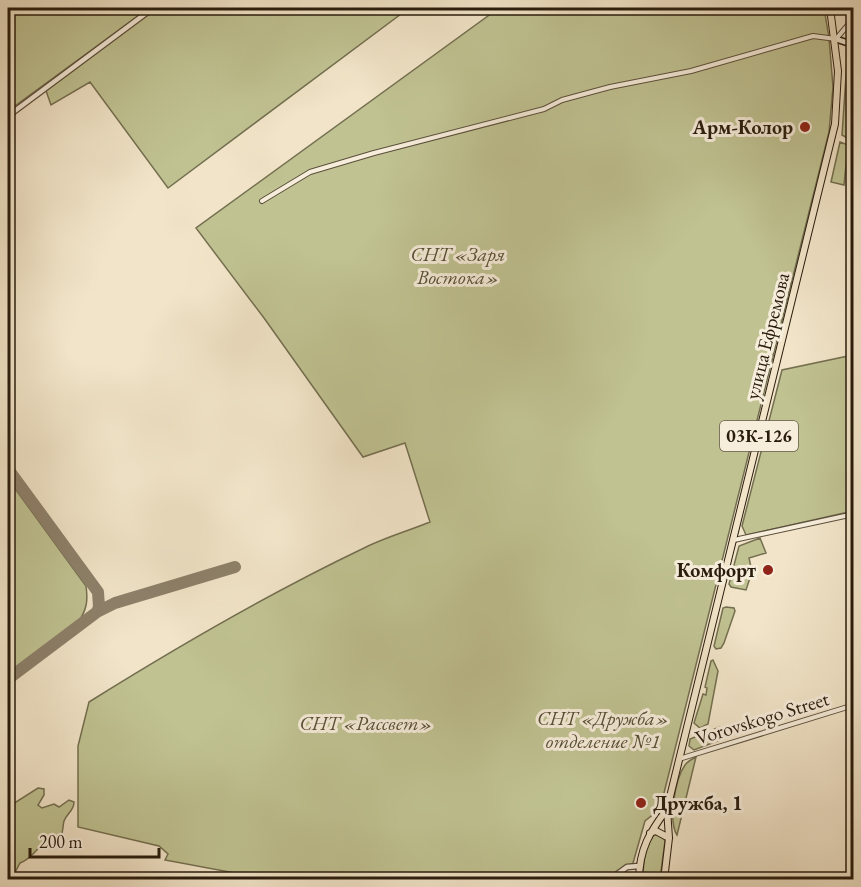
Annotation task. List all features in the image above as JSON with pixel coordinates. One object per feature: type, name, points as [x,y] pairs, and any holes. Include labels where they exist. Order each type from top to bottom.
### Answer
[{"type":"main road","name":"улица Ефремова","points":[[664,879],[669,838],[667,809],[835,124],[838,71],[836,39],[830,8]]},
{"type":"main road","points":[[836,39],[854,45]]},
{"type":"main road","name":"улица Ефремова","points":[[639,879],[639,866],[645,841],[667,809]]},
{"type":"main road","points":[[650,833],[656,831],[669,838]]},
{"type":"street","points":[[8,116],[153,8]]},
{"type":"street","points":[[262,201],[310,172],[547,108],[562,100],[610,87],[691,71],[813,36],[836,39],[848,25]]},
{"type":"street","points":[[733,540],[854,514]]},
{"type":"street","name":"Vorovskogo Street","points":[[679,759],[854,705]]},
{"type":"street","points":[[609,879],[627,867],[639,866]]},
{"type":"green space","points":[[8,8],[149,8],[8,111]]},
{"type":"green space","points":[[153,8],[409,8],[168,188],[90,82],[51,105],[45,88]]},
{"type":"green space","points":[[499,8],[824,8],[829,38],[833,87],[829,132],[660,809],[645,821],[633,863],[609,880],[267,879],[165,860],[168,854],[159,846],[78,827],[78,746],[89,702],[189,641],[292,584],[370,545],[430,522],[405,443],[363,457],[264,318],[196,228]]},
{"type":"green space","points":[[847,61],[854,62],[849,139],[842,135]]},
{"type":"green space","points":[[840,142],[848,145],[844,185],[831,182]]},
{"type":"green space","points":[[853,355],[853,511],[746,535],[742,526],[782,370]]},
{"type":"green space","points":[[8,479],[86,586],[87,596],[79,621],[8,674]]},
{"type":"green space","points":[[760,538],[766,553],[749,558],[752,572],[746,590],[731,587],[729,584],[739,546]]},
{"type":"green space","points":[[723,608],[734,608],[735,611],[724,643],[721,648],[716,649],[714,646]]},
{"type":"green space","points":[[713,660],[718,671],[708,724],[700,728],[694,723],[703,694],[706,695],[707,688],[705,687]]},
{"type":"green space","points":[[720,727],[723,730],[723,739],[694,750],[689,746],[690,739]]},
{"type":"green space","points":[[696,757],[677,835],[674,829],[673,810],[678,780],[685,765]]},
{"type":"green space","points":[[38,788],[44,789],[44,795],[38,805],[42,808],[54,804],[59,807],[69,800],[74,802],[73,808],[64,821],[62,834],[58,841],[41,847],[20,863],[12,878],[8,879],[8,795],[12,798],[13,804]]},
{"type":"green space","points":[[656,833],[665,841],[660,879],[643,880],[647,848]]},
{"type":"taxiway","points":[[8,469],[98,592],[99,607],[97,612],[8,679]]},
{"type":"taxiway","points":[[97,612],[115,603],[235,567]]},
{"type":"place","name":"Арм-Колор","points":[[805,127]]},
{"type":"place","name":"Комфорт","points":[[768,570]]},
{"type":"place","name":"Дружба, 1","points":[[641,803]]},
{"type":"park label","name":"СНТ «Заря Востока»","points":[[458,266]]},
{"type":"park label","name":"СНТ «Рассвет»","points":[[366,723]]},
{"type":"park label","name":"СНТ «Дружба» отделение №1","points":[[603,730]]}]
